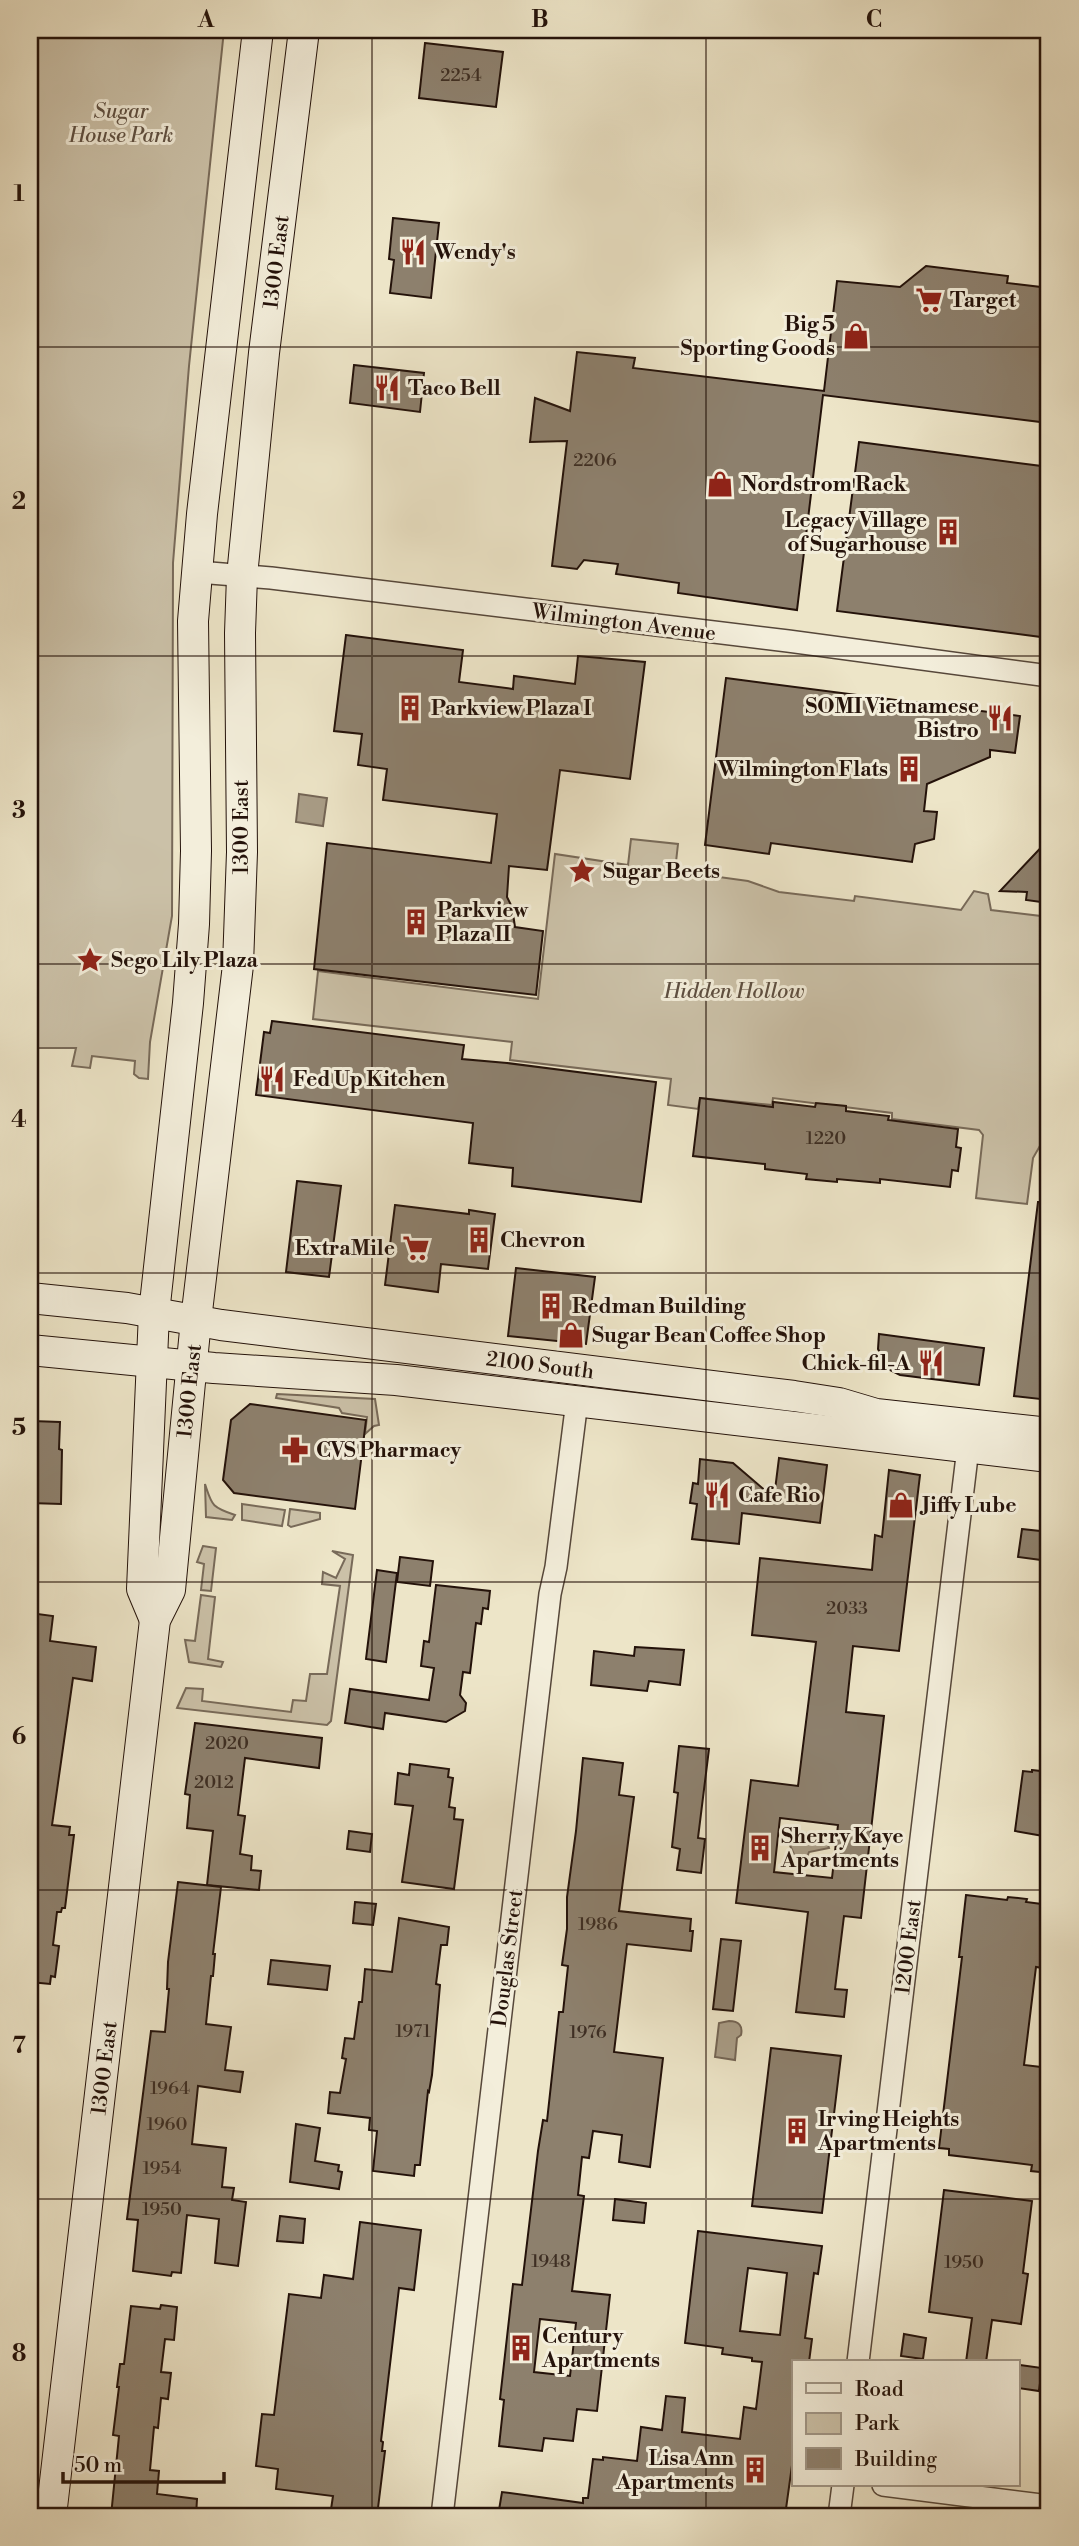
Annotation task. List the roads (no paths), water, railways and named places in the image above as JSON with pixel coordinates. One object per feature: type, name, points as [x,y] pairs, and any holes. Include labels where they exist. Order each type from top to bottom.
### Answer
[{"type":"main road","name":"1300 East","points":[[155,1620],[142,1589],[154,1313],[188,1003],[194,924],[197,851],[193,621],[240,172],[258,30]]},
{"type":"main road","name":"1300 East","points":[[51,2516],[155,1620],[170,1591],[196,1320],[238,965],[243,852],[240,646],[242,576],[263,367],[304,30]]},
{"type":"main road","name":"2100 South","points":[[30,1298],[547,1367],[794,1396],[838,1403],[876,1414],[1049,1433]]},
{"type":"main road","name":"2100 South","points":[[30,1350],[193,1366],[396,1380],[1049,1457]]},
{"type":"main road","points":[[577,1401],[585,1391],[596,1388],[756,1406],[778,1404],[794,1396]]},
{"type":"street","name":"Wilmington Avenue","points":[[198,572],[788,641],[1049,676]]},
{"type":"street","name":"Douglas Street","points":[[442,2516],[547,1620],[577,1401]]},
{"type":"street","name":"1200 East","points":[[858,2360],[968,1448]]},
{"type":"street","points":[[839,2516],[843,2486]]},
{"type":"street","points":[[891,2486],[1049,2506]]},
{"type":"place","name":"Wendy's","points":[[413,252]]},
{"type":"place","name":"Target","points":[[929,300]]},
{"type":"place","name":"Big 5 Sporting Goods","points":[[856,336]]},
{"type":"place","name":"Taco Bell","points":[[387,388]]},
{"type":"place","name":"Nordstrom Rack","points":[[720,484]]},
{"type":"place","name":"Legacy Village of Sugarhouse","points":[[948,532]]},
{"type":"place","name":"Parkview Plaza I","points":[[410,708]]},
{"type":"place","name":"SOMI Vietnamese Bistro","points":[[1000,718]]},
{"type":"place","name":"Wilmington Flats","points":[[909,769]]},
{"type":"place","name":"Sugar Beets","points":[[582,871]]},
{"type":"place","name":"Parkview Plaza II","points":[[416,922]]},
{"type":"place","name":"Sego Lily Plaza","points":[[90,960]]},
{"type":"place","name":"Fed Up Kitchen","points":[[272,1079]]},
{"type":"place","name":"Chevron","points":[[479,1240]]},
{"type":"place","name":"ExtraMile","points":[[416,1248]]},
{"type":"place","name":"Redman Building","points":[[551,1306]]},
{"type":"place","name":"Sugar Bean Coffee Shop","points":[[571,1335]]},
{"type":"place","name":"Chick-fil-A","points":[[931,1363]]},
{"type":"place","name":"CVS Pharmacy","points":[[295,1450]]},
{"type":"place","name":"Cafe Rio","points":[[717,1495]]},
{"type":"place","name":"Jiffy Lube","points":[[901,1505]]},
{"type":"place","name":"Sherry Kaye Apartments","points":[[760,1848]]},
{"type":"place","name":"Irving Heights Apartments","points":[[797,2131]]},
{"type":"place","name":"Century Apartments","points":[[521,2348]]},
{"type":"place","name":"Lisa Ann Apartments","points":[[755,2470]]},
{"type":"park label","name":"Sugar House Park","points":[[121,123]]},
{"type":"park label","name":"Hidden Hollow","points":[[734,991]]}]
